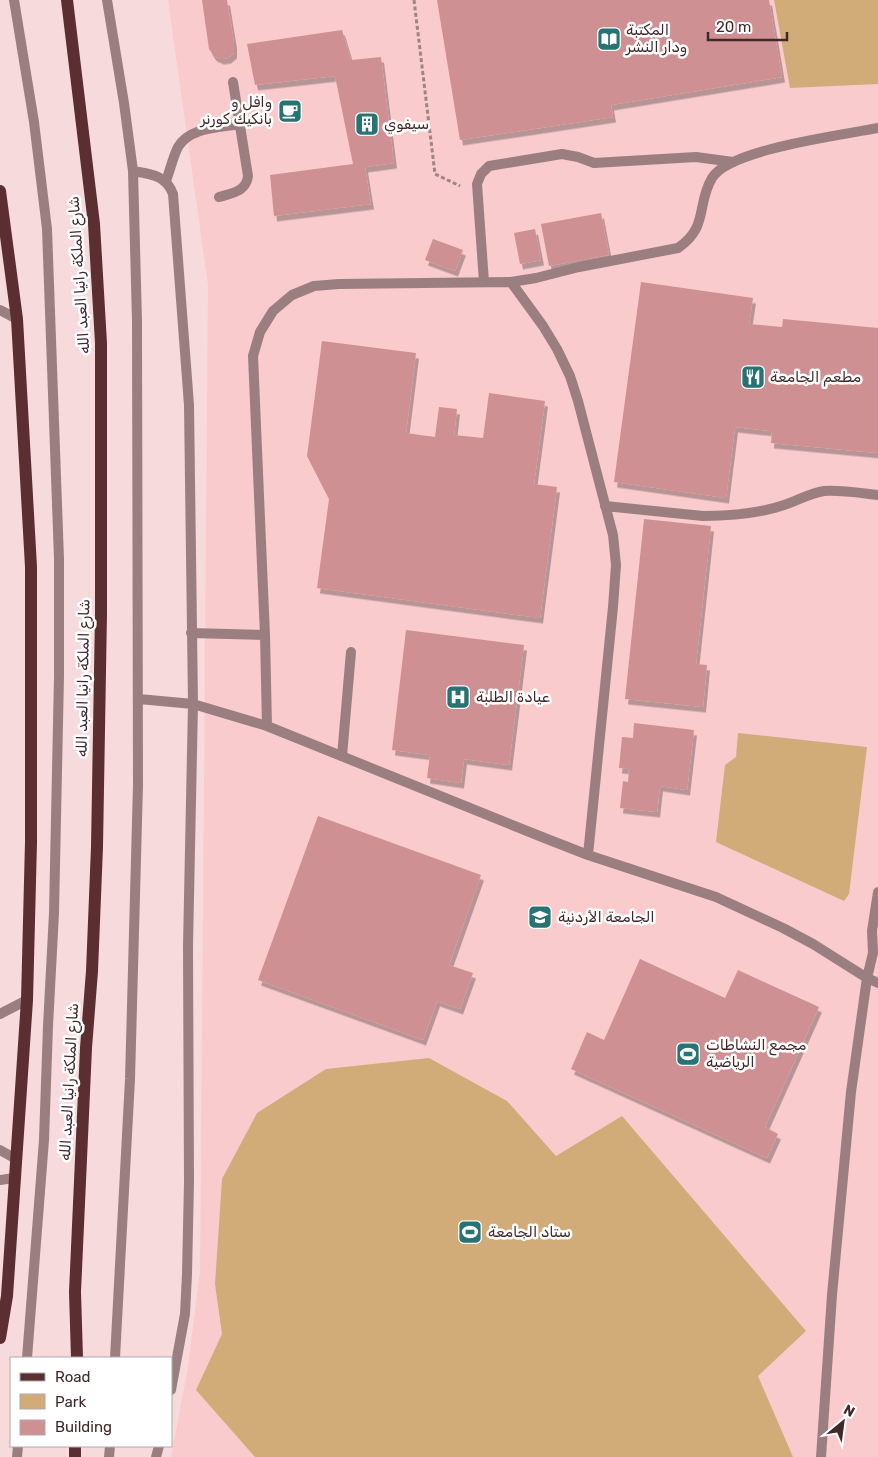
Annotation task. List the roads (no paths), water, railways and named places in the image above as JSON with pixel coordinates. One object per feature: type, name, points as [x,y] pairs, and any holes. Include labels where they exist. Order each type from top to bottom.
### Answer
[{"type":"main road","name":"شارع الملكة رانيا العبد الله","points":[[67,0],[94,224],[101,353],[101,604],[97,847],[92,971],[80,1161],[75,1292],[77,1357]]},
{"type":"main road","points":[[0,192],[17,319],[31,567],[31,842],[27,1000],[7,1296],[0,1338]]},
{"type":"street","points":[[14,0],[34,122],[46,229],[59,560],[60,676],[54,913],[44,1140],[27,1357]]},
{"type":"street","points":[[107,0],[133,171],[137,321],[138,785],[130,1079],[115,1357]]},
{"type":"street","points":[[219,197],[241,190],[248,176],[233,82]]},
{"type":"street","points":[[166,181],[176,153],[185,139],[200,131],[240,124]]},
{"type":"street","points":[[267,726],[253,356],[260,332],[273,311],[292,295],[314,286],[511,282],[678,248],[689,240],[698,227],[708,186],[718,170],[732,162],[764,150],[878,128]]},
{"type":"street","points":[[484,282],[477,184],[481,174],[489,166],[562,154],[594,163],[696,156],[732,162]]},
{"type":"street","points":[[133,171],[160,177],[166,181],[173,194],[190,405],[193,704],[188,946],[189,1182],[185,1314],[172,1385]]},
{"type":"street","points":[[511,282],[543,326],[570,376],[613,534],[616,565],[613,607],[588,855]]},
{"type":"street","points":[[0,310],[17,319]]},
{"type":"street","points":[[605,506],[720,516],[744,515],[782,506],[810,494],[824,491],[878,495]]},
{"type":"street","points":[[191,633],[265,634]]},
{"type":"street","points":[[342,756],[351,652]]},
{"type":"street","points":[[139,699],[193,704],[267,726],[588,855],[716,897],[747,910],[813,944],[878,983]]},
{"type":"street","points":[[821,1457],[832,1294],[849,1111],[867,978],[873,953],[872,930],[878,892]]},
{"type":"street","points":[[0,1014],[27,1000]]},
{"type":"street","points":[[0,1150],[16,1159]]},
{"type":"street","points":[[0,1180],[14,1178]]},
{"type":"place","name":"المكتبة ودار النشر","points":[[609,39]]},
{"type":"place","name":"وافل و بانكيك كورنر","points":[[290,111]]},
{"type":"place","name":"سيفوي","points":[[367,124]]},
{"type":"place","name":"مطعم الجامعة","points":[[753,377]]},
{"type":"place","name":"عيادة الطلبة","points":[[458,697]]},
{"type":"place","name":"الجامعة الأردنية","points":[[540,917]]},
{"type":"place","name":"مجمع النشاطات الرياضية","points":[[688,1054]]},
{"type":"place","name":"ستاد الجامعة","points":[[470,1232]]}]
